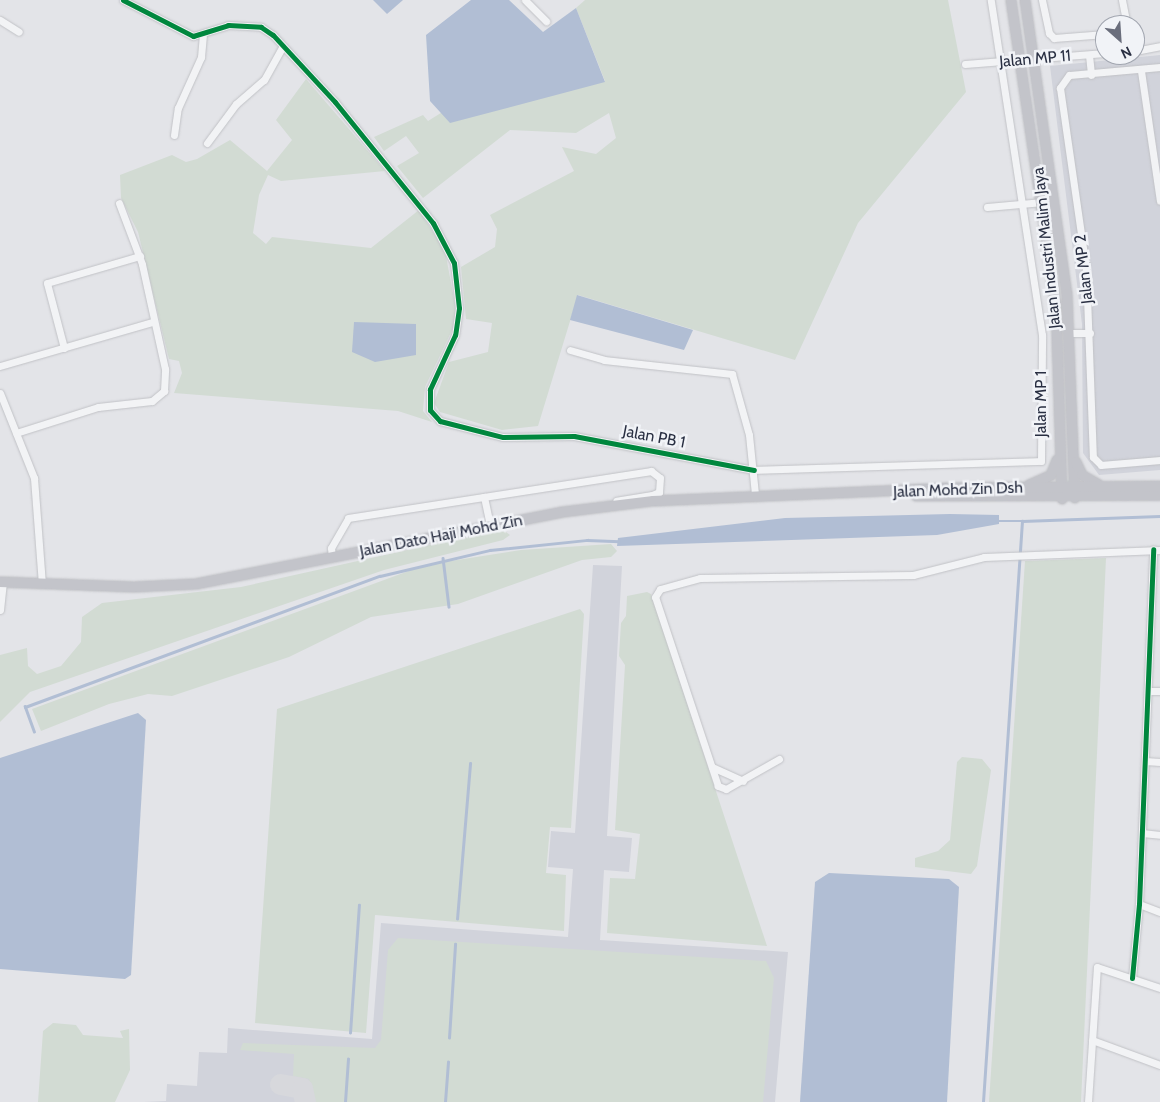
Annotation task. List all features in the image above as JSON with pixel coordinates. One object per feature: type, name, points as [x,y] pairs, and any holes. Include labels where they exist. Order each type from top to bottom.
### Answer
[{"type":"main road","name":"Jalan Industri Malim Jaya","points":[[1011,0],[1023,59],[1056,304],[1062,499]]},
{"type":"main road","name":"Jalan Industri Malim Jaya","points":[[1025,0],[1035,57],[1070,333],[1075,498]]},
{"type":"main road","points":[[1072,446],[1082,475],[1104,486]]},
{"type":"main road","points":[[1022,488],[1051,475],[1060,452]]},
{"type":"main road","name":"Jalan Mohd Zin Dsh","points":[[883,493],[1160,486]]},
{"type":"main road","name":"Jalan Dato Haji Mohd Zin","points":[[1,582],[42,584],[196,584],[490,526],[600,507],[755,494],[883,493]]},
{"type":"main road","name":"Jalan Mohd Zin Dsh","points":[[883,493],[1062,499],[1160,495]]},
{"type":"street","points":[[123,0],[183,33],[203,36],[228,25],[261,27],[282,46],[264,80],[236,104],[207,143]]},
{"type":"street","points":[[525,0],[546,21]]},
{"type":"street","name":"Jalan MP 1","points":[[754,470],[1040,462],[1042,335],[1024,204],[991,0]]},
{"type":"street","points":[[1042,0],[1049,34],[1054,38],[1095,35]]},
{"type":"street","points":[[1122,0],[1125,15]]},
{"type":"street","points":[[0,20],[19,32]]},
{"type":"street","points":[[174,136],[178,108],[201,57],[203,36]]},
{"type":"street","name":"Jalan PB 1","points":[[282,46],[335,102],[433,223],[454,263],[459,322],[430,389],[434,417],[503,437],[548,436],[622,444],[754,470]]},
{"type":"street","points":[[1145,49],[1160,46]]},
{"type":"street","points":[[1089,55],[1091,75],[1141,71],[1160,67]]},
{"type":"street","name":"Jalan MP 11","points":[[965,64],[1035,57],[1095,55]]},
{"type":"street","points":[[1141,71],[1160,201]]},
{"type":"street","name":"Jalan MP 2","points":[[1091,75],[1069,75],[1060,88],[1086,269],[1090,333],[1092,457],[1101,465],[1160,460]]},
{"type":"street","points":[[987,207],[1043,202]]},
{"type":"street","points":[[16,433],[98,407],[158,400],[164,391],[165,369],[152,322],[140,256],[119,203]]},
{"type":"street","points":[[64,348],[47,282],[140,256]]},
{"type":"street","points":[[0,366],[152,322]]},
{"type":"street","points":[[1070,333],[1090,333]]},
{"type":"street","points":[[570,350],[604,360],[729,371],[736,380],[754,470],[755,494]]},
{"type":"street","points":[[0,393],[35,485],[42,584]]},
{"type":"street","points":[[332,557],[332,546],[348,518],[528,489],[652,472],[660,478],[659,492],[600,507]]},
{"type":"street","points":[[484,497],[490,526]]},
{"type":"street","points":[[779,759],[743,781],[722,789],[712,768],[655,597],[660,589],[700,578],[913,575],[984,557],[1157,549],[1151,618],[1140,904],[1132,978]]},
{"type":"street","points":[[1,582],[1,610]]},
{"type":"street","points":[[1151,618],[1160,619]]},
{"type":"street","points":[[1148,691],[1160,691]]},
{"type":"street","points":[[1145,761],[1160,762]]},
{"type":"street","points":[[712,768],[743,781]]},
{"type":"street","points":[[1142,833],[1160,835]]},
{"type":"street","points":[[1140,904],[1160,912]]},
{"type":"street","points":[[1088,1102],[1097,968],[1160,988]]},
{"type":"street","points":[[1092,1040],[1160,1065]]},
{"type":"shaded area","points":[[585,0],[948,0],[966,92],[858,223],[795,360],[578,295],[538,426],[502,430],[440,412],[434,403],[449,362],[488,352],[492,323],[466,319],[461,267],[495,247],[497,229],[490,215],[574,171],[562,147],[596,154],[616,138],[609,113],[576,133],[510,130],[423,198],[397,166],[419,153],[406,136],[384,151],[374,137],[423,115],[428,121],[444,111],[605,81],[576,8]]},
{"type":"shaded area","points":[[1160,55],[1160,470],[1099,475],[1083,453],[1082,324],[1050,66],[1095,62],[1095,65],[1145,65],[1145,56]]},
{"type":"shaded area","points":[[306,79],[385,171],[281,181],[268,175],[259,195],[253,233],[266,244],[272,237],[371,248],[419,210],[445,251],[455,304],[455,324],[425,387],[423,411],[432,422],[398,411],[174,393],[182,373],[179,361],[169,359],[138,232],[121,198],[120,175],[172,155],[186,162],[197,159],[230,140],[267,171],[292,140],[276,120]]},
{"type":"shaded area","points":[[502,529],[510,535],[503,540],[384,570],[30,692],[0,722],[0,655],[27,648],[28,666],[37,674],[61,666],[81,642],[82,617],[102,603],[241,587]]},
{"type":"shaded area","points":[[611,544],[617,551],[611,557],[582,560],[458,604],[371,617],[289,657],[172,696],[148,694],[109,704],[41,731],[32,709],[425,565],[521,550]]},
{"type":"shaded area","points":[[1106,558],[1081,1102],[989,1102],[1025,561]]},
{"type":"shaded area","points":[[593,565],[622,566],[607,836],[632,838],[629,872],[604,870],[600,940],[788,952],[775,1102],[144,1102],[166,1101],[167,1084],[197,1086],[199,1052],[227,1053],[228,1028],[372,1039],[381,923],[568,937],[573,869],[548,867],[551,831],[575,833]]},
{"type":"shaded area","points":[[647,592],[651,594],[767,946],[607,933],[610,878],[635,879],[640,834],[615,830],[625,665],[619,656],[621,623],[626,616],[627,596]]},
{"type":"shaded area","points":[[580,609],[584,614],[571,828],[550,827],[546,873],[566,875],[564,931],[375,915],[366,1033],[255,1023],[277,709]]},
{"type":"shaded area","points":[[962,757],[982,759],[991,770],[977,866],[971,874],[915,867],[915,858],[938,851],[950,840],[957,762]]},
{"type":"shaded area","points":[[398,938],[766,961],[774,978],[763,1102],[313,1102],[309,1079],[293,1076],[294,1054],[240,1050],[243,1043],[375,1048],[381,1040],[388,950]]},
{"type":"shaded area","points":[[53,1023],[76,1025],[83,1035],[123,1038],[120,1031],[129,1029],[130,1070],[115,1102],[38,1102],[43,1031]]},
{"type":"water","points":[[373,0],[403,0],[387,14]]},
{"type":"water","points":[[471,0],[509,0],[543,32],[576,8],[605,82],[450,123],[430,101],[426,35]]},
{"type":"water","points":[[577,295],[693,330],[684,350],[570,320]]},
{"type":"water","points":[[354,322],[416,324],[416,355],[375,362],[352,352]]},
{"type":"water","points":[[950,514],[999,515],[999,524],[937,535],[617,546],[618,538],[785,518]]},
{"type":"water","points":[[138,713],[146,720],[131,975],[125,979],[0,969],[0,758]]},
{"type":"water","points":[[829,873],[949,879],[959,887],[947,1102],[800,1102],[815,882]]},
{"type":"waterway","points":[[983,1102],[1022,521],[1160,516]]},
{"type":"waterway","points":[[996,521],[1022,521]]},
{"type":"waterway","points":[[34,732],[25,707],[380,576],[490,550],[587,540],[619,541]]},
{"type":"waterway","points":[[443,558],[449,607]]},
{"type":"waterway","points":[[457,919],[470,764]]},
{"type":"waterway","points":[[350,1033],[359,905]]},
{"type":"waterway","points":[[449,1038],[455,944]]},
{"type":"waterway","points":[[345,1102],[348,1059]]},
{"type":"waterway","points":[[445,1102],[448,1062]]},
{"type":"taxiway","points":[[280,1084],[302,1088],[305,1102]]},
{"type":"cycle path","points":[[123,0],[193,36],[228,25],[261,27],[273,35],[335,102],[433,223],[454,263],[459,308],[455,335],[430,389],[430,410],[440,421],[503,437],[574,436],[754,470]]},
{"type":"cycle path","points":[[1132,978],[1139,904],[1153,549]]}]
